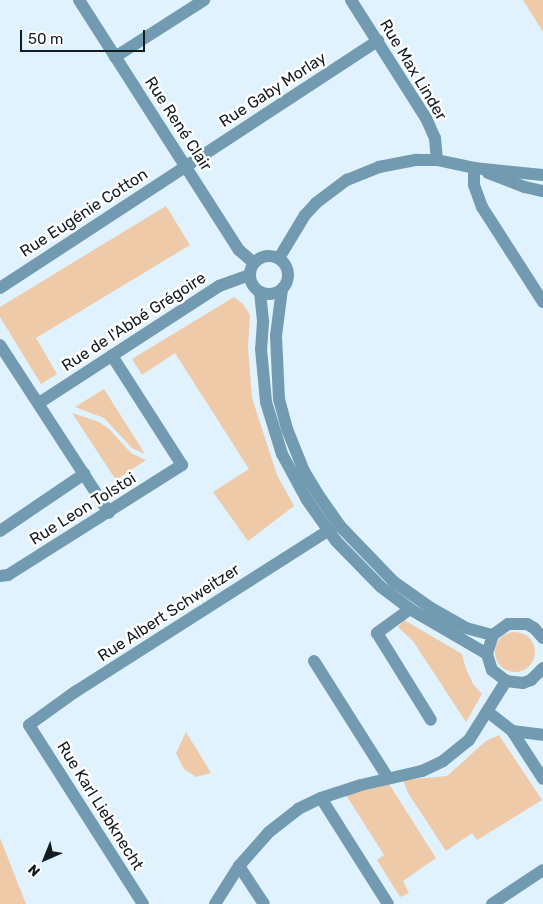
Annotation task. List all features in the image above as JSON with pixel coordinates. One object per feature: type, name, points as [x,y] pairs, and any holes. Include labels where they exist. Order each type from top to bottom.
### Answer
[{"type":"street","name":"Rue René Clair","points":[[79,0],[239,250],[254,263]]},
{"type":"street","points":[[115,57],[204,0]]},
{"type":"street","name":"Rue Max Linder","points":[[351,0],[426,118],[435,138],[437,160]]},
{"type":"street","name":"Rue Gaby Morlay","points":[[185,165],[378,41]]},
{"type":"street","points":[[279,258],[305,215],[316,202],[347,180],[379,167],[416,160],[437,160],[474,168],[543,175]]},
{"type":"street","name":"Rue Eugénie Cotton","points":[[0,288],[185,165]]},
{"type":"street","points":[[474,168],[525,187],[543,191]]},
{"type":"street","points":[[474,168],[474,185],[482,208],[543,302]]},
{"type":"street","points":[[282,289],[272,294],[260,292],[252,285],[249,275],[254,263],[263,256],[279,258],[288,272],[288,278],[282,289],[276,330],[279,399],[287,429],[304,470],[317,493],[339,525],[394,582],[431,608],[466,628],[493,635]]},
{"type":"street","name":"Rue de l'Abbé Grégoire","points":[[39,403],[219,286],[249,275]]},
{"type":"street","points":[[260,292],[263,322],[262,375],[273,428],[292,476],[328,531],[354,562],[381,587],[410,609],[487,654]]},
{"type":"street","points":[[0,345],[109,513]]},
{"type":"street","name":"Rue Leon Tolstoi","points":[[0,576],[8,575],[109,513],[182,465],[112,356]]},
{"type":"street","name":"Rue Leon Tolstoi","points":[[0,531],[84,474]]},
{"type":"street","name":"Rue Albert Schweitzer","points":[[29,725],[75,692],[328,531]]},
{"type":"street","points":[[410,609],[377,633],[431,720]]},
{"type":"street","points":[[543,638],[534,628],[518,623],[508,624],[493,635],[487,654],[492,670],[506,681],[523,683],[531,680],[543,668]]},
{"type":"street","points":[[314,662],[388,778]]},
{"type":"street","points":[[214,904],[238,866],[276,826],[298,809],[321,798],[388,778],[422,771],[443,761],[469,740],[506,681]]},
{"type":"street","points":[[488,712],[512,732],[543,779]]},
{"type":"street","name":"Rue Karl Liebknecht","points":[[29,725],[143,904]]},
{"type":"street","points":[[512,732],[543,735]]},
{"type":"street","points":[[321,798],[388,904]]},
{"type":"street","points":[[238,866],[264,904]]},
{"type":"street","points":[[492,904],[543,870]]},
{"type":"shaded area","points":[[523,0],[543,0],[543,32]]},
{"type":"shaded area","points":[[166,206],[190,245],[36,338],[57,374],[41,384],[0,317],[0,307]]},
{"type":"shaded area","points":[[234,297],[243,304],[250,315],[248,347],[252,398],[277,475],[294,506],[248,541],[213,492],[249,469],[175,353],[142,375],[132,359]]},
{"type":"shaded area","points":[[104,389],[145,454],[132,448],[104,418],[75,407]]},
{"type":"shaded area","points":[[72,413],[99,422],[109,429],[131,453],[146,460],[116,480]]},
{"type":"shaded area","points":[[404,620],[462,654],[473,684],[482,694],[466,722],[413,641],[398,627]]},
{"type":"shaded area","points":[[519,632],[526,635],[532,641],[535,652],[534,660],[526,669],[519,672],[511,672],[504,669],[496,660],[495,648],[498,641],[507,633]]},
{"type":"shaded area","points":[[186,732],[211,773],[196,777],[184,769],[176,753]]},
{"type":"shaded area","points":[[499,735],[542,800],[477,840],[472,833],[446,851],[408,793],[403,780],[447,776],[486,741]]},
{"type":"shaded area","points":[[389,784],[436,858],[403,881],[409,893],[400,897],[377,860],[384,855],[346,795]]},
{"type":"shaded area","points":[[0,838],[26,904],[0,904]]}]
